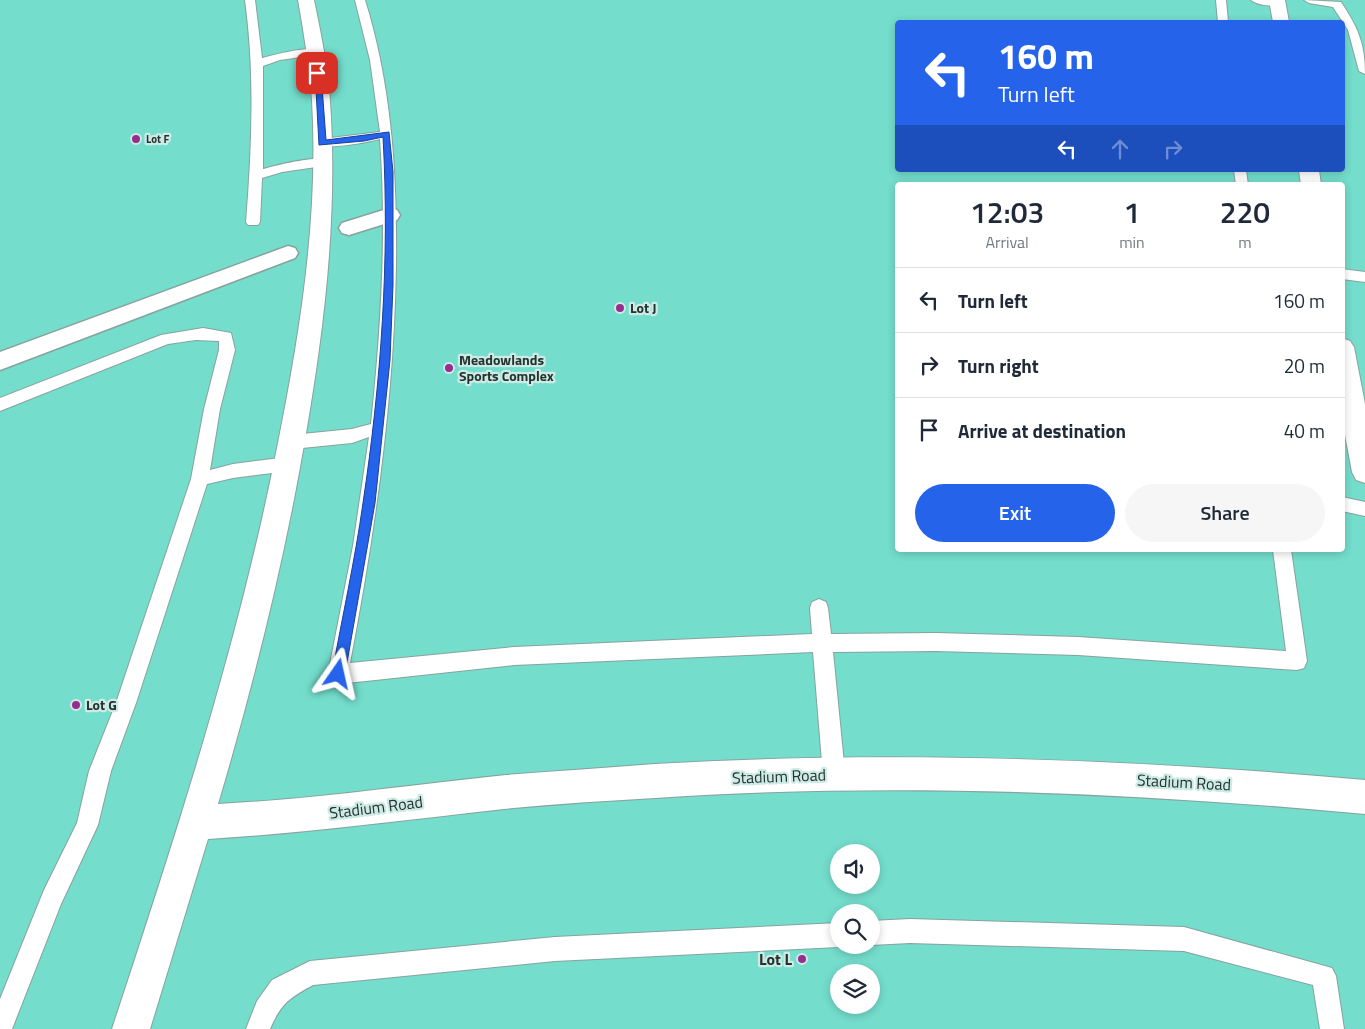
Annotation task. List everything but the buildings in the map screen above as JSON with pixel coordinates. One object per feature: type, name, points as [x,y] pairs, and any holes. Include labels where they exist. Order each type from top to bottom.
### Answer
[{"type":"street","points":[[131,1029],[195,823],[252,623],[290,453],[313,312],[320,240],[322,152],[315,52],[306,0]]},
{"type":"street","points":[[1277,1],[1281,20]]},
{"type":"street","points":[[349,228],[390,215]]},
{"type":"street","points":[[0,361],[288,253]]},
{"type":"street","points":[[1345,363],[1365,472]]},
{"type":"street","name":"Stadium Road","points":[[195,823],[276,818],[437,799],[577,786],[726,777],[834,774],[1031,775],[1256,786],[1365,797]]},
{"type":"lane","points":[[250,0],[257,64],[258,108],[256,176],[252,222]]},
{"type":"lane","points":[[360,0],[376,64],[386,134],[390,215],[387,321],[378,428],[369,503],[338,674],[514,656],[822,643],[936,642],[1078,646],[1297,661],[1282,552]]},
{"type":"lane","points":[[1221,0],[1224,20]]},
{"type":"lane","points":[[1256,0],[1277,1]]},
{"type":"lane","points":[[1309,0],[1337,4],[1353,30],[1365,71]]},
{"type":"lane","points":[[257,64],[278,57],[315,52]]},
{"type":"lane","points":[[256,176],[322,152],[386,134]]},
{"type":"lane","points":[[1345,274],[1365,277]]},
{"type":"lane","points":[[0,405],[166,339],[192,334],[215,334],[226,337],[227,350],[212,409],[200,480],[126,702],[100,771],[87,825],[52,898],[0,1029]]},
{"type":"lane","points":[[200,480],[233,472],[290,453],[378,428]]},
{"type":"lane","points":[[1345,505],[1365,509]]},
{"type":"lane","points":[[819,608],[834,774]]},
{"type":"lane","points":[[880,933],[910,931],[1184,939],[1324,976],[1332,1029]]},
{"type":"lane","points":[[258,1029],[266,1010],[282,989],[310,973],[554,949],[830,935]]},
{"type":"green space","name":"Meadowlands Sports Complex","points":[[0,0],[1365,0],[1365,1029],[0,1029]]},
{"type":"place","name":"Lot F","points":[[136,139]]},
{"type":"place","name":"Lot J","points":[[620,308]]},
{"type":"place","name":"Meadowlands Sports Complex","points":[[449,368]]},
{"type":"place","name":"Lot G","points":[[76,705]]},
{"type":"place","name":"Lot L","points":[[802,959]]},
{"type":"route","points":[[317,73],[322,143],[364,139],[386,134],[389,172],[390,215],[385,360],[369,503],[338,674]]}]
